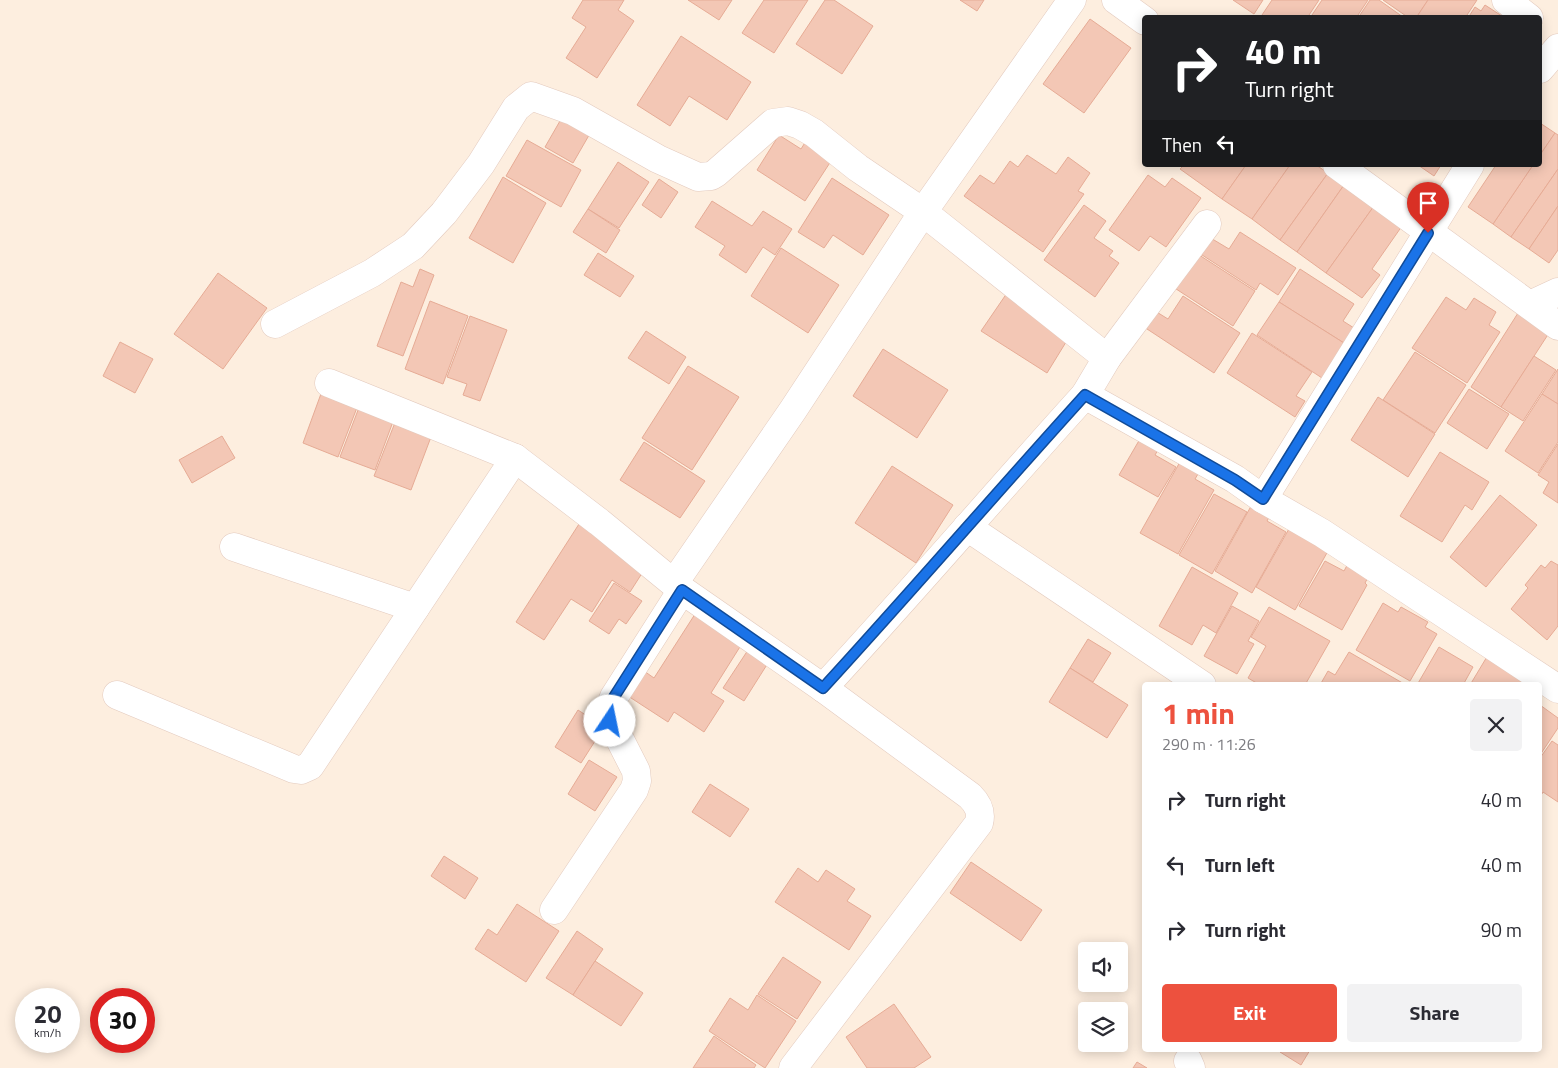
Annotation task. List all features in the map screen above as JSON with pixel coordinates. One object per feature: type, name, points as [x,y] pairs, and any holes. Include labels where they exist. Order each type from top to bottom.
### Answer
[{"type":"street","points":[[554,910],[634,790],[637,780],[636,771],[608,714],[614,697],[678,586],[923,212],[1072,0]]},
{"type":"street","points":[[1116,0],[1142,19]]},
{"type":"street","points":[[1506,0],[1525,15]]},
{"type":"street","points":[[1542,27],[1558,38]]},
{"type":"street","points":[[1542,67],[1558,48]]},
{"type":"street","points":[[275,324],[372,273],[413,246],[444,213],[481,164],[516,108],[531,96],[573,111],[658,158],[698,177],[711,176],[716,173],[773,123],[788,121],[814,133],[858,168],[923,212],[1107,358]]},
{"type":"street","points":[[1340,167],[1558,326]]},
{"type":"street","points":[[1263,499],[1469,167]]},
{"type":"street","points":[[823,688],[915,588],[1085,395],[1107,358],[1207,224]]},
{"type":"street","points":[[1530,305],[1558,292]]},
{"type":"street","points":[[330,383],[515,458],[599,522],[678,586],[823,688],[970,796],[977,804],[980,819],[793,1068]]},
{"type":"street","points":[[1085,395],[1235,480],[1263,499],[1322,533],[1558,689]]},
{"type":"street","points":[[117,695],[294,769],[310,766],[515,458]]},
{"type":"street","points":[[967,527],[1198,682]]},
{"type":"street","points":[[234,547],[416,608]]},
{"type":"building","points":[[583,0],[624,0],[618,10],[634,21],[597,78],[566,58],[586,27],[572,18]]},
{"type":"building","points":[[688,0],[732,0],[719,20]]},
{"type":"building","points":[[764,0],[808,0],[774,53],[742,33]]},
{"type":"building","points":[[825,0],[834,0],[873,26],[842,74],[796,44]]},
{"type":"building","points":[[960,0],[984,0],[977,11]]},
{"type":"building","points":[[1233,0],[1263,0],[1254,14]]},
{"type":"building","points":[[1272,0],[1319,0],[1309,15],[1262,15]]},
{"type":"building","points":[[1322,0],[1368,0],[1358,15],[1312,15]]},
{"type":"building","points":[[1370,0],[1379,0],[1400,15],[1360,15]]},
{"type":"building","points":[[1383,0],[1428,0],[1418,15],[1405,15]]},
{"type":"building","points":[[1428,0],[1477,0],[1467,15],[1418,15]]},
{"type":"building","points":[[1485,5],[1500,15],[1470,15],[1475,7],[1481,11]]},
{"type":"building","points":[[1090,19],[1131,48],[1084,113],[1043,84]]},
{"type":"building","points":[[681,36],[751,82],[727,120],[689,96],[670,126],[637,105]]},
{"type":"building","points":[[564,114],[592,130],[573,163],[545,147]]},
{"type":"building","points":[[1542,124],[1555,133],[1542,152]]},
{"type":"building","points":[[1555,133],[1558,135],[1558,169],[1511,237],[1493,224],[1532,167],[1542,167],[1542,152]]},
{"type":"building","points":[[779,135],[801,149],[806,141],[833,158],[805,201],[757,170]]},
{"type":"building","points":[[527,140],[581,170],[561,207],[506,176]]},
{"type":"building","points":[[1027,155],[1056,174],[1068,157],[1090,173],[1078,191],[1084,194],[1043,252],[964,196],[980,175],[994,184],[1010,161],[1018,167]]},
{"type":"building","points":[[618,162],[649,182],[619,228],[588,209]]},
{"type":"building","points":[[1182,167],[1245,167],[1222,199],[1180,169]]},
{"type":"building","points":[[1245,167],[1289,167],[1252,219],[1222,199]]},
{"type":"building","points":[[1289,167],[1319,167],[1328,173],[1280,240],[1252,219]]},
{"type":"building","points":[[1421,167],[1440,167],[1434,176]]},
{"type":"building","points":[[1495,167],[1532,167],[1493,224],[1468,207]]},
{"type":"building","points":[[1558,169],[1558,206],[1529,249],[1511,237]]},
{"type":"building","points":[[1328,173],[1344,185],[1297,252],[1280,240]]},
{"type":"building","points":[[1148,175],[1165,187],[1172,178],[1201,198],[1166,247],[1150,236],[1139,251],[1109,230]]},
{"type":"building","points":[[503,177],[546,203],[513,263],[469,238]]},
{"type":"building","points":[[832,178],[889,215],[863,255],[833,235],[824,248],[798,232]]},
{"type":"building","points":[[659,179],[678,192],[661,218],[642,205]]},
{"type":"building","points":[[1344,185],[1374,206],[1326,273],[1297,252]]},
{"type":"building","points":[[712,201],[752,226],[763,211],[792,229],[775,255],[763,247],[746,273],[719,255],[725,246],[695,227]]},
{"type":"building","points":[[1084,205],[1106,221],[1094,238],[1113,251],[1109,256],[1119,263],[1095,297],[1044,260]]},
{"type":"building","points":[[1374,206],[1402,226],[1372,269],[1380,275],[1362,298],[1326,273]]},
{"type":"building","points":[[1558,206],[1558,250],[1549,263],[1529,249]]},
{"type":"building","points":[[588,209],[620,230],[606,253],[573,232]]},
{"type":"building","points":[[1240,232],[1296,268],[1278,295],[1260,283],[1256,290],[1199,253],[1209,237],[1229,249]]},
{"type":"building","points":[[781,248],[839,285],[808,333],[751,296]]},
{"type":"building","points":[[1193,251],[1255,291],[1233,326],[1170,285]]},
{"type":"building","points":[[598,253],[634,276],[620,297],[584,275]]},
{"type":"building","points":[[420,269],[434,275],[403,356],[377,346],[401,282],[413,287]]},
{"type":"building","points":[[1300,269],[1354,304],[1343,321],[1354,328],[1344,343],[1279,302]]},
{"type":"building","points":[[218,273],[267,308],[223,369],[174,334]]},
{"type":"building","points":[[1007,293],[1071,334],[1047,373],[981,331]]},
{"type":"building","points":[[1183,296],[1240,333],[1214,373],[1144,327],[1155,311],[1168,319]]},
{"type":"building","points":[[1446,297],[1466,310],[1474,298],[1496,312],[1489,325],[1500,332],[1467,383],[1412,348]]},
{"type":"building","points":[[430,301],[468,316],[443,384],[405,369]]},
{"type":"building","points":[[1279,302],[1344,343],[1322,378],[1257,335]]},
{"type":"building","points":[[1518,313],[1549,333],[1501,407],[1471,387]]},
{"type":"building","points":[[470,316],[507,330],[480,401],[463,395],[467,384],[447,377]]},
{"type":"building","points":[[646,331],[686,357],[669,384],[628,358]]},
{"type":"building","points":[[1252,333],[1312,372],[1296,396],[1305,401],[1295,417],[1227,373]]},
{"type":"building","points":[[120,342],[153,359],[135,393],[103,376]]},
{"type":"building","points":[[883,349],[948,390],[917,438],[853,396]]},
{"type":"building","points":[[1415,352],[1466,385],[1435,433],[1383,400]]},
{"type":"building","points":[[1534,356],[1556,370],[1523,421],[1501,407]]},
{"type":"building","points":[[688,366],[739,397],[692,470],[642,438]]},
{"type":"building","points":[[1558,369],[1558,404],[1542,394]]},
{"type":"building","points":[[1469,389],[1509,414],[1487,449],[1447,423]]},
{"type":"building","points":[[322,391],[358,405],[338,457],[303,443]]},
{"type":"building","points":[[1542,394],[1558,404],[1558,442],[1538,473],[1505,451]]},
{"type":"building","points":[[1378,397],[1435,434],[1408,477],[1351,440]]},
{"type":"building","points":[[360,405],[394,419],[375,470],[340,457]]},
{"type":"building","points":[[398,415],[434,429],[411,490],[374,476]]},
{"type":"building","points":[[1144,432],[1162,443],[1155,455],[1176,467],[1158,497],[1119,475]]},
{"type":"building","points":[[222,436],[235,458],[192,483],[179,460]]},
{"type":"building","points":[[644,442],[705,481],[680,518],[620,480]]},
{"type":"building","points":[[1558,444],[1558,503],[1543,493],[1549,482],[1538,475]]},
{"type":"building","points":[[1440,452],[1489,482],[1472,510],[1465,505],[1442,542],[1400,516]]},
{"type":"building","points":[[1185,453],[1204,464],[1195,479],[1214,490],[1178,554],[1140,533]]},
{"type":"building","points":[[892,466],[953,505],[916,563],[855,523]]},
{"type":"building","points":[[1214,494],[1247,512],[1212,574],[1179,555]]},
{"type":"building","points":[[1500,495],[1537,525],[1486,587],[1450,557]]},
{"type":"building","points":[[1255,499],[1273,510],[1267,521],[1286,532],[1252,593],[1215,571]]},
{"type":"building","points":[[1294,520],[1333,542],[1295,610],[1256,587]]},
{"type":"building","points":[[579,524],[646,567],[630,592],[612,580],[592,612],[571,599],[544,640],[516,622]]},
{"type":"building","points":[[1352,556],[1373,568],[1365,583],[1367,585],[1342,630],[1299,606],[1325,561],[1344,571]]},
{"type":"building","points":[[1551,561],[1558,565],[1558,626],[1547,640],[1511,609],[1528,588],[1525,585],[1541,565],[1545,568]]},
{"type":"building","points":[[1192,567],[1238,593],[1216,633],[1203,625],[1192,645],[1159,626]]},
{"type":"building","points":[[614,583],[642,601],[626,624],[619,619],[609,634],[589,621]]},
{"type":"building","points":[[1383,603],[1398,612],[1401,607],[1428,622],[1425,627],[1437,634],[1410,681],[1356,650]]},
{"type":"building","points":[[1232,606],[1259,621],[1248,641],[1254,644],[1237,674],[1204,656]]},
{"type":"building","points":[[1269,607],[1330,641],[1307,682],[1255,682],[1248,678],[1266,646],[1251,637]]},
{"type":"building","points":[[697,611],[743,642],[711,693],[724,701],[704,732],[674,712],[668,722],[628,696],[644,671],[654,678]]},
{"type":"building","points":[[1088,639],[1111,653],[1093,682],[1070,668]]},
{"type":"building","points":[[1439,647],[1473,667],[1465,682],[1419,682]]},
{"type":"building","points":[[748,650],[768,663],[744,701],[723,688]]},
{"type":"building","points":[[1349,652],[1401,682],[1322,682],[1328,671],[1335,675]]},
{"type":"building","points":[[1488,655],[1525,677],[1522,682],[1472,682]]},
{"type":"building","points":[[1070,668],[1128,705],[1107,738],[1049,702]]},
{"type":"building","points":[[1542,706],[1558,718],[1558,728],[1542,752]]},
{"type":"building","points":[[578,710],[604,727],[581,763],[555,747]]},
{"type":"building","points":[[1552,741],[1558,745],[1558,802],[1543,792],[1542,794],[1542,755]]},
{"type":"building","points":[[589,760],[617,777],[595,811],[568,794]]},
{"type":"building","points":[[710,784],[749,809],[730,837],[692,812]]},
{"type":"building","points":[[444,856],[478,878],[465,899],[431,876]]},
{"type":"building","points":[[971,862],[1042,910],[1021,941],[950,893]]},
{"type":"building","points":[[798,868],[818,882],[826,870],[855,889],[847,901],[871,916],[849,950],[775,902]]},
{"type":"building","points":[[517,904],[559,931],[526,982],[475,949],[488,929],[497,935]]},
{"type":"building","points":[[577,931],[603,949],[573,995],[546,978]]},
{"type":"building","points":[[783,957],[821,982],[797,1019],[758,994]]},
{"type":"building","points":[[595,961],[643,993],[621,1026],[573,995]]},
{"type":"building","points":[[757,995],[796,1021],[765,1068],[709,1031],[730,998],[748,1010]]},
{"type":"building","points":[[894,1004],[931,1057],[914,1068],[867,1068],[846,1037]]},
{"type":"building","points":[[714,1036],[756,1065],[754,1068],[693,1068]]},
{"type":"building","points":[[1280,1052],[1309,1052],[1301,1065]]},
{"type":"building","points":[[1137,1062],[1147,1068],[1133,1068]]},
{"type":"route","points":[[610,721],[608,714],[614,697],[682,590],[823,688],[915,588],[1023,463],[1085,395],[1235,480],[1263,499],[1428,233]]}]
